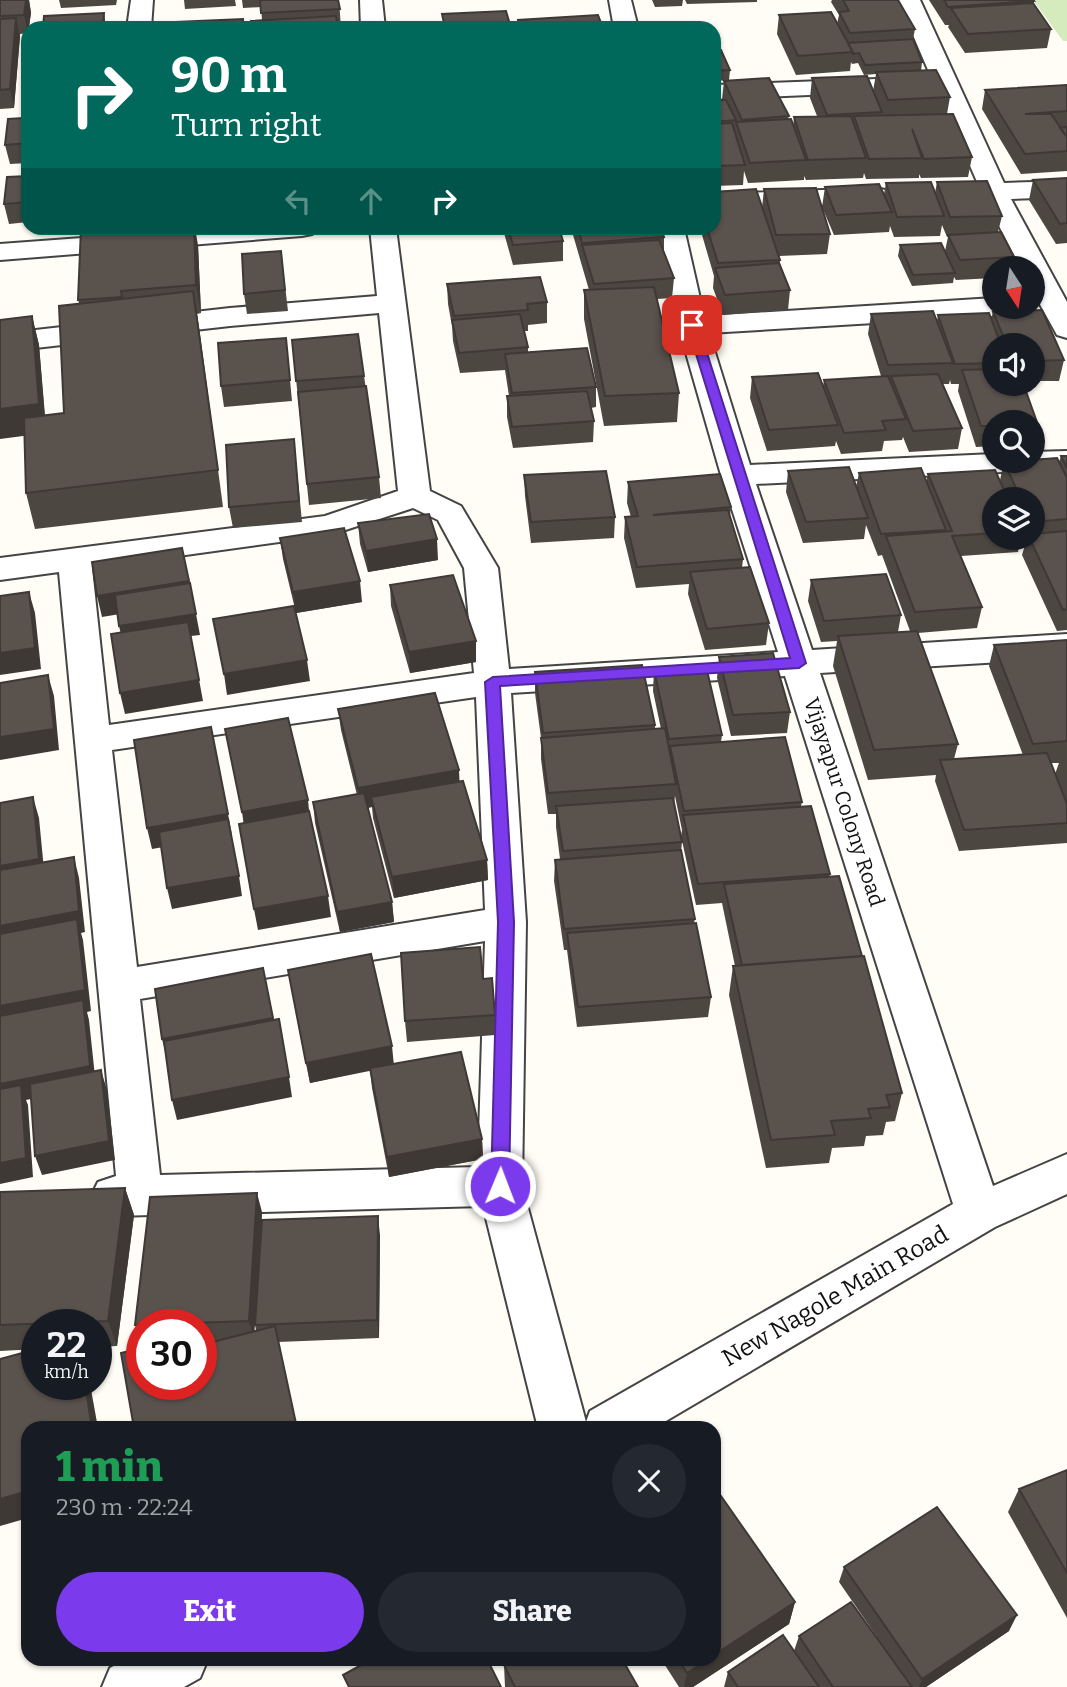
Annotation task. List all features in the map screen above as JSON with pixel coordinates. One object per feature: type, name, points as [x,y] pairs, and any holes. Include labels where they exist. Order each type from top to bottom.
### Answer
[{"type":"street","points":[[140,21],[142,0]]},
{"type":"street","points":[[371,0],[372,21]]},
{"type":"street","points":[[620,0],[624,21]]},
{"type":"street","points":[[909,0],[1022,256]]},
{"type":"street","points":[[721,92],[946,82]]},
{"type":"street","points":[[941,193],[1067,189]]},
{"type":"street","points":[[721,202],[901,195]]},
{"type":"street","points":[[0,251],[138,235]]},
{"type":"street","points":[[384,235],[415,496]]},
{"type":"street","name":"Vijayapur Colony Road","points":[[673,235],[692,325],[737,475],[979,1213]]},
{"type":"street","points":[[0,343],[230,317],[391,303]]},
{"type":"street","points":[[1045,306],[1067,329]]},
{"type":"street","points":[[692,325],[982,308]]},
{"type":"street","points":[[737,475],[1067,460]]},
{"type":"street","points":[[0,569],[330,525],[415,496],[450,513],[481,568],[493,682],[506,922],[500,1186],[562,1421]]},
{"type":"street","points":[[74,559],[140,1194]]},
{"type":"street","points":[[94,740],[493,682],[1067,646]]},
{"type":"street","points":[[119,986],[506,922]]},
{"type":"street","name":"New Nagole Main Road","points":[[620,1421],[979,1213],[1067,1172]]},
{"type":"street","points":[[70,1198],[500,1186]]},
{"type":"street","points":[[129,1687],[168,1666]]},
{"type":"green space","points":[[1033,0],[1067,0],[1067,41],[1063,41]]},
{"type":"building","points":[[0,0],[26,0],[24,15],[0,16]]},
{"type":"building","points":[[260,0],[338,0],[340,9],[261,13]]},
{"type":"building","points":[[843,0],[898,0],[915,29],[850,33],[839,12],[849,11]]},
{"type":"building","points":[[944,0],[1033,0],[1034,1],[948,7]]},
{"type":"building","points":[[1033,3],[1051,29],[968,34],[951,8]]},
{"type":"building","points":[[506,11],[509,21],[444,21],[442,14]]},
{"type":"building","points":[[831,12],[853,52],[798,56],[779,15]]},
{"type":"building","points":[[104,13],[103,21],[44,21],[44,16]]},
{"type":"building","points":[[598,15],[600,21],[518,21]]},
{"type":"building","points":[[336,16],[337,21],[251,21]]},
{"type":"building","points":[[16,18],[10,89],[0,90],[0,19]]},
{"type":"building","points":[[243,19],[243,21],[198,21]]},
{"type":"building","points":[[913,39],[922,62],[865,65],[859,53],[853,54],[848,43]]},
{"type":"building","points":[[721,50],[730,70],[721,71]]},
{"type":"building","points":[[936,70],[950,97],[888,100],[876,72]]},
{"type":"building","points":[[867,76],[882,112],[827,115],[812,78]]},
{"type":"building","points":[[769,78],[789,116],[742,120],[724,81]]},
{"type":"building","points":[[1067,85],[1067,111],[1025,114],[1051,114],[1067,137],[1067,151],[1025,154],[985,90]]},
{"type":"building","points":[[721,100],[726,100],[736,120],[721,121]]},
{"type":"building","points":[[953,114],[972,157],[924,159],[912,129],[922,158],[869,159],[854,116]]},
{"type":"building","points":[[851,116],[866,158],[808,160],[794,117]]},
{"type":"building","points":[[21,118],[21,144],[5,145],[8,119]]},
{"type":"building","points":[[791,119],[806,160],[750,163],[736,122]]},
{"type":"building","points":[[732,123],[745,165],[721,166],[721,124]]},
{"type":"building","points":[[1067,127],[1067,137],[1060,128]]},
{"type":"building","points":[[21,176],[21,203],[4,204],[7,177]]},
{"type":"building","points":[[1067,178],[1067,223],[1060,224],[1033,180]]},
{"type":"building","points":[[987,181],[1002,216],[950,217],[937,182]]},
{"type":"building","points":[[931,182],[944,216],[897,217],[886,183]]},
{"type":"building","points":[[879,184],[892,212],[836,215],[825,187]]},
{"type":"building","points":[[816,188],[830,234],[776,235],[764,189]]},
{"type":"building","points":[[756,189],[780,260],[718,263],[709,235],[721,235],[721,192]]},
{"type":"building","points":[[1001,232],[1013,256],[982,256],[982,259],[960,260],[948,235]]},
{"type":"building","points":[[81,235],[194,235],[196,285],[121,291],[122,297],[78,300]]},
{"type":"building","points":[[510,235],[561,235],[563,241],[513,245]]},
{"type":"building","points":[[580,235],[664,237],[582,243]]},
{"type":"building","points":[[659,240],[674,278],[594,284],[582,245]]},
{"type":"building","points":[[941,243],[955,273],[913,275],[900,245]]},
{"type":"building","points":[[281,251],[285,290],[244,294],[242,254]]},
{"type":"building","points":[[779,263],[790,290],[725,295],[715,268]]},
{"type":"building","points":[[540,277],[547,302],[527,304],[528,310],[454,316],[447,284]]},
{"type":"building","points":[[654,287],[679,393],[605,396],[584,290]]},
{"type":"building","points":[[193,291],[218,470],[26,493],[24,418],[64,413],[59,306]]},
{"type":"building","points":[[933,311],[953,363],[888,365],[871,314]]},
{"type":"building","points":[[982,313],[982,319],[991,319],[996,333],[982,333],[982,363],[955,364],[938,315]]},
{"type":"building","points":[[520,314],[528,347],[459,353],[452,320]]},
{"type":"building","points":[[32,316],[39,404],[0,409],[0,320]]},
{"type":"building","points":[[1045,317],[1064,360],[1045,361],[1045,333],[1002,333],[996,319],[1045,319]]},
{"type":"building","points":[[358,334],[364,376],[296,381],[292,340]]},
{"type":"building","points":[[286,338],[290,380],[221,386],[218,343]]},
{"type":"building","points":[[587,348],[596,387],[512,393],[505,354]]},
{"type":"building","points":[[982,369],[982,396],[1028,396],[1033,410],[982,410],[981,426],[962,370]]},
{"type":"building","points":[[818,373],[838,425],[769,430],[752,377]]},
{"type":"building","points":[[938,374],[962,428],[913,431],[891,376]]},
{"type":"building","points":[[888,376],[906,419],[882,421],[886,430],[844,433],[824,380]]},
{"type":"building","points":[[366,386],[379,477],[307,484],[298,392]]},
{"type":"building","points":[[587,391],[594,421],[512,427],[507,396]]},
{"type":"building","points":[[294,439],[299,501],[229,507],[226,445]]},
{"type":"building","points":[[1061,456],[1067,456],[1067,468]]},
{"type":"building","points":[[1057,458],[1067,478],[1067,519],[1045,521],[1045,487],[1015,487],[1009,473],[1045,473],[1045,459]]},
{"type":"building","points":[[849,467],[868,518],[806,522],[788,471]]},
{"type":"building","points":[[921,468],[946,530],[881,534],[859,473]]},
{"type":"building","points":[[606,471],[615,517],[531,522],[524,475]]},
{"type":"building","points":[[982,471],[982,473],[996,473],[1003,487],[982,487],[982,534],[952,536],[982,607],[915,612],[886,536],[952,531],[928,474]]},
{"type":"building","points":[[720,474],[731,507],[653,515],[728,510],[743,559],[637,567],[625,517],[638,516],[628,482]]},
{"type":"building","points":[[429,514],[437,539],[366,551],[358,523]]},
{"type":"building","points":[[344,528],[360,581],[293,592],[280,538]]},
{"type":"building","points":[[1067,531],[1067,609],[1063,610],[1035,550],[1045,550],[1045,533]]},
{"type":"building","points":[[182,548],[189,581],[97,596],[92,562]]},
{"type":"building","points":[[750,567],[769,623],[707,629],[690,572]]},
{"type":"building","points":[[886,574],[901,615],[824,621],[811,580]]},
{"type":"building","points":[[453,575],[476,641],[409,652],[390,585]]},
{"type":"building","points":[[190,583],[196,614],[119,626],[115,595]]},
{"type":"building","points":[[29,592],[35,648],[0,653],[0,596]]},
{"type":"building","points":[[294,606],[307,660],[224,674],[213,619]]},
{"type":"building","points":[[188,622],[199,680],[120,693],[111,634]]},
{"type":"building","points":[[917,631],[958,744],[874,750],[838,636]]},
{"type":"building","points":[[1067,640],[1067,741],[1033,744],[994,645]]},
{"type":"building","points":[[773,653],[790,712],[733,715],[719,657]]},
{"type":"building","points":[[642,665],[655,725],[543,733],[535,672]]},
{"type":"building","points":[[706,666],[722,735],[669,739],[654,670]]},
{"type":"building","points":[[48,675],[54,729],[0,737],[0,683]]},
{"type":"building","points":[[435,693],[459,770],[358,788],[338,709]]},
{"type":"building","points":[[288,718],[308,800],[242,812],[225,729]]},
{"type":"building","points":[[211,727],[228,814],[147,828],[134,740]]},
{"type":"building","points":[[665,728],[676,784],[548,793],[541,738]]},
{"type":"building","points":[[785,737],[802,802],[684,811],[670,746]]},
{"type":"building","points":[[1047,753],[1067,804],[1067,823],[964,830],[940,760]]},
{"type":"building","points":[[463,781],[487,860],[392,877],[371,797]]},
{"type":"building","points":[[364,793],[392,902],[337,912],[313,802]]},
{"type":"building","points":[[33,797],[39,859],[0,866],[0,803]]},
{"type":"building","points":[[673,798],[682,842],[563,851],[556,806]]},
{"type":"building","points":[[811,806],[830,874],[698,884],[683,815]]},
{"type":"building","points":[[309,811],[328,896],[254,909],[239,824]]},
{"type":"building","points":[[228,819],[239,876],[167,888],[159,832]]},
{"type":"building","points":[[681,850],[695,919],[564,929],[555,860]]},
{"type":"building","points":[[74,857],[79,911],[0,926],[0,870]]},
{"type":"building","points":[[839,876],[862,956],[742,965],[724,884]]},
{"type":"building","points":[[77,919],[85,990],[0,1006],[0,934]]},
{"type":"building","points":[[696,923],[711,997],[578,1007],[567,933]]},
{"type":"building","points":[[480,947],[483,979],[492,978],[495,1015],[405,1021],[401,953]]},
{"type":"building","points":[[371,954],[392,1046],[306,1063],[288,970]]},
{"type":"building","points":[[864,956],[902,1093],[886,1095],[890,1107],[868,1109],[871,1118],[831,1121],[835,1135],[771,1140],[733,966]]},
{"type":"building","points":[[263,968],[273,1018],[162,1039],[155,989]]},
{"type":"building","points":[[83,1000],[90,1066],[0,1084],[0,1016]]},
{"type":"building","points":[[279,1019],[289,1077],[172,1100],[164,1041]]},
{"type":"building","points":[[461,1052],[482,1139],[387,1157],[370,1068]]},
{"type":"building","points":[[101,1070],[109,1141],[35,1156],[30,1084]]},
{"type":"building","points":[[21,1085],[26,1158],[0,1163],[0,1089]]},
{"type":"building","points":[[125,1188],[110,1309],[21,1309],[21,1324],[0,1325],[0,1192]]},
{"type":"building","points":[[257,1193],[249,1321],[217,1322],[217,1309],[137,1309],[150,1197]]},
{"type":"building","points":[[378,1216],[377,1320],[255,1325],[262,1220]]},
{"type":"building","points":[[275,1326],[295,1421],[133,1421],[129,1400],[217,1400],[217,1341]]},
{"type":"building","points":[[126,1352],[126,1382],[121,1353]]},
{"type":"building","points":[[21,1353],[21,1400],[88,1400],[91,1421],[21,1421],[21,1493],[0,1499],[0,1359]]},
{"type":"building","points":[[1067,1470],[1067,1573],[1019,1489]]},
{"type":"building","points":[[721,1496],[795,1602],[721,1650]]},
{"type":"building","points":[[937,1507],[1017,1615],[922,1679],[844,1567]]},
{"type":"building","points":[[851,1602],[912,1687],[833,1687],[799,1636]]},
{"type":"building","points":[[783,1635],[819,1687],[738,1687],[728,1672]]},
{"type":"building","points":[[359,1666],[490,1666],[501,1687],[349,1687],[343,1675]]},
{"type":"building","points":[[504,1666],[626,1666],[638,1687],[515,1687]]},
{"type":"building","points":[[682,1666],[698,1666],[687,1673]]},
{"type":"route","points":[[500,1186],[506,922],[493,682],[799,663],[737,475],[692,325]]}]
